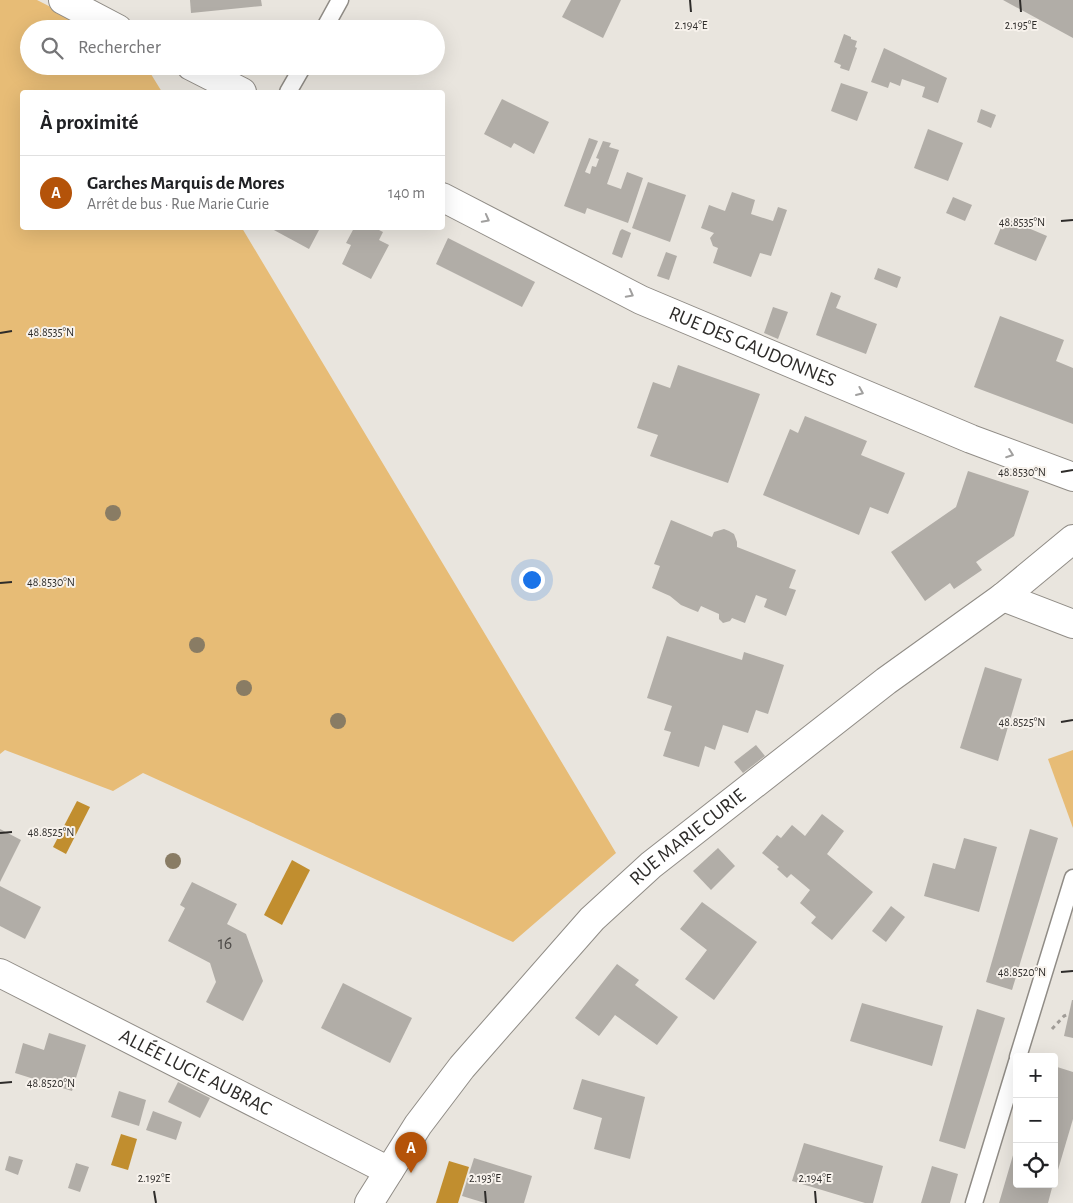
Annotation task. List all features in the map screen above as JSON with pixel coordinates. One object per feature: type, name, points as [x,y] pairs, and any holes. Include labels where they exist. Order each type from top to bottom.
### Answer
[{"type":"street","points":[[63,0],[101,20]]},
{"type":"street","points":[[209,75],[238,90]]},
{"type":"street","name":"RUE DES GAUDONNES","points":[[445,198],[641,300],[971,439],[1073,477]]},
{"type":"street","name":"RUE MARIE CURIE","points":[[369,1203],[418,1125],[462,1067],[592,919],[651,865],[886,681],[1003,597],[1073,539]]},
{"type":"street","points":[[1003,597],[1073,624]]},
{"type":"street","name":"ALLÉE LUCIE AUBRAC","points":[[0,974],[389,1171]]},
{"type":"lane","points":[[329,20],[340,0]]},
{"type":"lane","points":[[289,90],[298,75]]},
{"type":"lane","points":[[1019,1053],[1073,878]]},
{"type":"lane","points":[[974,1203],[1013,1075]]},
{"type":"shaded area","points":[[0,0],[37,0],[76,20],[20,20],[20,75],[152,75],[161,90],[20,90],[20,230],[243,230],[616,853],[513,942],[143,773],[113,791],[5,750],[0,754]]},
{"type":"shaded area","points":[[1073,750],[1073,828],[1048,759]]},
{"type":"shaded area","points":[[77,801],[90,807],[66,854],[53,847]]},
{"type":"shaded area","points":[[292,860],[310,870],[282,925],[264,915]]},
{"type":"shaded area","points":[[121,1134],[137,1139],[128,1170],[111,1165]]},
{"type":"shaded area","points":[[449,1161],[469,1167],[458,1203],[436,1203]]},
{"type":"building","points":[[190,0],[261,0],[262,6],[191,13]]},
{"type":"building","points":[[571,0],[621,0],[603,38],[562,17]]},
{"type":"building","points":[[1003,0],[1073,0],[1073,38]]},
{"type":"building","points":[[844,34],[857,41],[855,47],[857,48],[849,71],[840,68],[841,65],[834,62]]},
{"type":"building","points":[[884,48],[947,78],[938,103],[922,97],[925,87],[902,79],[900,86],[890,82],[888,88],[871,82]]},
{"type":"building","points":[[841,83],[868,92],[857,121],[831,111]]},
{"type":"building","points":[[502,99],[549,122],[534,154],[514,143],[511,148],[484,134]]},
{"type":"building","points":[[981,109],[996,115],[991,128],[977,122]]},
{"type":"building","points":[[928,129],[963,143],[948,181],[914,168]]},
{"type":"building","points":[[589,138],[598,141],[585,172],[590,174],[592,166],[596,167],[599,159],[596,158],[603,141],[611,143],[609,147],[619,150],[607,184],[621,189],[627,172],[643,178],[628,223],[587,208],[585,214],[564,206]]},
{"type":"building","points":[[648,182],[686,195],[670,242],[632,228]]},
{"type":"building","points":[[732,192],[755,200],[751,214],[773,221],[778,207],[787,210],[771,256],[760,253],[751,277],[713,263],[718,248],[713,246],[710,238],[714,233],[701,228],[709,205],[725,211]]},
{"type":"building","points":[[953,197],[972,205],[965,221],[946,213]]},
{"type":"building","points":[[1005,218],[1047,236],[1036,261],[994,244]]},
{"type":"building","points":[[622,229],[631,233],[622,258],[612,254]]},
{"type":"building","points":[[274,230],[319,230],[309,249]]},
{"type":"building","points":[[353,230],[379,230],[383,232],[379,240],[389,245],[371,279],[342,264],[351,245],[346,243]]},
{"type":"building","points":[[448,238],[535,282],[522,307],[436,264]]},
{"type":"building","points":[[666,252],[677,256],[669,280],[657,276]]},
{"type":"building","points":[[878,268],[901,277],[897,288],[874,279]]},
{"type":"building","points":[[831,292],[841,296],[836,308],[877,324],[866,354],[816,335]]},
{"type":"building","points":[[773,307],[788,312],[778,339],[764,333]]},
{"type":"building","points":[[1000,316],[1064,340],[1056,361],[1073,368],[1073,424],[974,387]]},
{"type":"building","points":[[678,365],[760,394],[728,483],[650,456],[658,435],[637,428],[653,382],[670,388]]},
{"type":"building","points":[[805,416],[867,441],[861,455],[905,473],[888,514],[870,507],[859,535],[763,495],[790,429],[798,433]]},
{"type":"building","points":[[968,471],[1029,491],[1014,536],[976,562],[982,570],[954,589],[950,583],[925,601],[891,552],[956,507]]},
{"type":"building","points":[[671,520],[712,537],[714,532],[724,529],[729,531],[734,534],[737,547],[796,570],[789,588],[796,590],[786,616],[764,607],[767,599],[756,595],[745,623],[732,618],[730,621],[723,623],[719,619],[719,614],[701,606],[698,612],[681,605],[670,596],[652,588],[660,566],[654,564]]},
{"type":"building","points":[[667,636],[742,660],[744,652],[784,665],[768,714],[756,710],[748,733],[723,725],[715,750],[705,746],[699,767],[663,756],[671,732],[664,730],[672,706],[647,698]]},
{"type":"building","points":[[985,667],[1022,679],[998,761],[960,748]]},
{"type":"building","points":[[756,745],[765,756],[743,773],[734,762]]},
{"type":"building","points":[[822,814],[844,831],[827,854],[873,892],[832,940],[811,923],[816,917],[800,903],[810,890],[791,874],[787,878],[777,869],[779,867],[762,853],[777,835],[781,838],[792,825],[805,836]]},
{"type":"building","points":[[0,829],[21,840],[0,882]]},
{"type":"building","points":[[1030,829],[1058,838],[1012,990],[986,982]]},
{"type":"building","points":[[964,838],[997,847],[979,912],[924,896],[933,863],[955,869]]},
{"type":"building","points":[[718,848],[735,866],[711,890],[693,871]]},
{"type":"building","points":[[192,882],[237,904],[227,924],[246,934],[263,981],[243,1021],[206,1002],[216,982],[210,963],[168,941],[185,908],[180,905]]},
{"type":"building","points":[[0,886],[41,907],[25,939],[0,926]]},
{"type":"building","points":[[702,902],[757,942],[714,1000],[685,979],[707,950],[680,929]]},
{"type":"building","points":[[891,906],[905,917],[886,942],[872,931]]},
{"type":"building","points":[[617,964],[639,980],[635,985],[678,1017],[657,1045],[615,1015],[599,1036],[575,1018]]},
{"type":"building","points":[[343,983],[412,1018],[390,1063],[321,1028]]},
{"type":"building","points":[[1073,1000],[1073,1038],[1064,1036]]},
{"type":"building","points":[[862,1003],[943,1026],[932,1066],[850,1041]]},
{"type":"building","points":[[977,1009],[1005,1018],[965,1149],[939,1141]]},
{"type":"building","points":[[49,1033],[86,1045],[72,1091],[15,1073],[23,1043],[44,1050]]},
{"type":"building","points":[[1058,1067],[1073,1072],[1073,1119],[1058,1170]]},
{"type":"building","points":[[582,1079],[645,1097],[630,1159],[594,1149],[602,1118],[573,1109]]},
{"type":"building","points":[[178,1082],[210,1098],[200,1118],[168,1102]]},
{"type":"building","points":[[119,1091],[146,1100],[139,1126],[111,1117]]},
{"type":"building","points":[[153,1111],[182,1122],[176,1140],[146,1130]]},
{"type":"building","points":[[804,1143],[883,1166],[873,1203],[865,1203],[792,1181]]},
{"type":"building","points":[[1013,1155],[1013,1188],[1052,1188],[1048,1203],[999,1203]]},
{"type":"building","points":[[9,1156],[23,1160],[18,1175],[5,1170]]},
{"type":"building","points":[[474,1158],[532,1176],[524,1203],[485,1203],[462,1196]]},
{"type":"building","points":[[76,1163],[89,1167],[80,1192],[68,1188]]},
{"type":"building","points":[[932,1166],[958,1174],[950,1203],[921,1203]]},
{"type":"place","name":"Garches Marquis de Mores","points":[[411,1173]]}]
